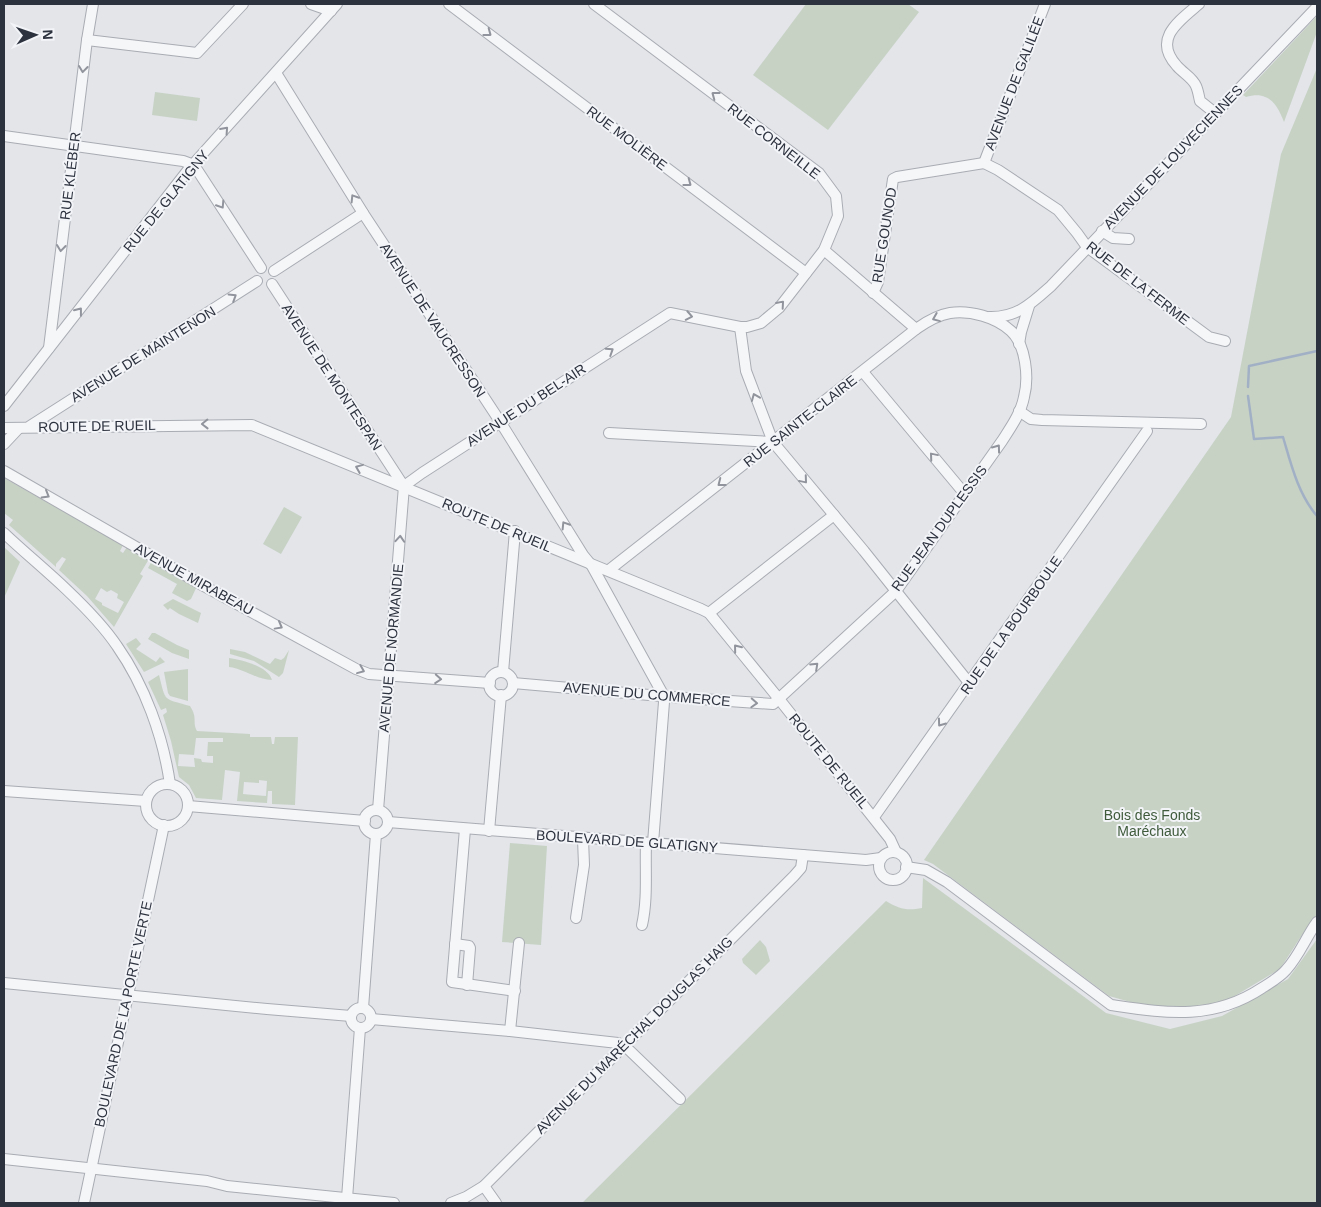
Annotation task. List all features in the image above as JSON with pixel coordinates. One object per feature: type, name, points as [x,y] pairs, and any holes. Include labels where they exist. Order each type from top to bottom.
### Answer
[{"type":"street","name":"RUE KLÉBER","points":[[49,349],[93,4]]},
{"type":"street","points":[[87,40],[197,53],[243,4]]},
{"type":"street","points":[[311,4],[334,7]]},
{"type":"street","name":"RUE MOLIÈRE","points":[[449,4],[806,273]]},
{"type":"street","name":"RUE CORNEILLE","points":[[594,4],[819,172],[836,196],[838,216],[824,250],[779,308],[761,323],[740,327],[670,313],[630,337]]},
{"type":"street","name":"AVENUE DE GALILÉE","points":[[984,163],[1045,4]]},
{"type":"street","points":[[1199,4],[1174,26],[1168,36],[1166,47],[1168,57],[1196,85],[1200,101],[1215,113]]},
{"type":"street","name":"RUE DE GLATIGNY","points":[[4,406],[194,165],[334,7]]},
{"type":"street","name":"AVENUE DE LOUVECIENNES","points":[[984,316],[1001,317],[1029,306],[1051,286],[1317,7]]},
{"type":"street","name":"AVENUE DE VAUCRESSON","points":[[276,73],[363,213],[501,423],[583,555],[599,569],[664,696]]},
{"type":"street","points":[[4,136],[183,161],[194,165],[261,268]]},
{"type":"street","name":"RUE DE LA FERME","points":[[984,163],[998,170],[1058,210],[1087,247],[1209,337],[1225,341]]},
{"type":"street","name":"RUE GOUNOD","points":[[873,293],[878,282],[893,179],[897,176],[984,163]]},
{"type":"street","points":[[274,271],[363,213]]},
{"type":"street","points":[[1102,231],[1113,238],[1129,239]]},
{"type":"street","points":[[824,250],[916,329]]},
{"type":"street","points":[[269,267],[274,271],[275,276],[272,284],[262,285],[257,281],[257,272],[261,268],[269,267]]},
{"type":"street","name":"AVENUE DE MAINTENON","points":[[4,444],[24,427],[257,281]]},
{"type":"street","name":"AVENUE DE MONTESPAN","points":[[272,284],[404,486]]},
{"type":"street","name":"AVENUE DE LOUVECIENNES","points":[[1019,344],[1022,326],[1029,306]]},
{"type":"street","name":"RUE SAINTE-CLAIRE","points":[[599,569],[773,442],[916,329],[932,319],[949,314],[969,313],[984,316],[1005,327]]},
{"type":"street","points":[[740,327],[746,371],[773,442],[970,684]]},
{"type":"street","name":"RUE JEAN DUPLESSIS","points":[[779,699],[896,591],[1002,441],[1019,411],[1024,396],[1026,365],[1019,344],[1012,332],[1005,327]]},
{"type":"street","name":"AVENUE DU BEL-AIR","points":[[404,486],[630,337]]},
{"type":"street","points":[[863,372],[964,493]]},
{"type":"street","points":[[1019,411],[1031,419],[1042,420],[1201,424]]},
{"type":"street","name":"ROUTE DE RUEIL","points":[[4,428],[252,424],[709,613],[874,818],[890,839],[896,852]]},
{"type":"street","name":"RUE DE LA BOURBOULE","points":[[874,818],[1148,431]]},
{"type":"street","points":[[609,433],[773,442]]},
{"type":"street","name":"AVENUE MIRABEAU","points":[[4,471],[356,669],[370,674],[389,675]]},
{"type":"street","name":"AVENUE DE NORMANDIE","points":[[378,810],[404,486]]},
{"type":"street","points":[[709,613],[834,515]]},
{"type":"street","points":[[503,672],[514,531]]},
{"type":"street","points":[[4,533],[68,591],[102,626],[129,664],[148,702],[165,756],[170,784]]},
{"type":"street","points":[[503,672],[511,677],[513,687],[508,693],[501,696],[491,690],[490,683],[496,673],[503,672]]},
{"type":"street","points":[[389,675],[490,683]]},
{"type":"street","name":"AVENUE DU COMMERCE","points":[[513,683],[774,704],[779,699]]},
{"type":"street","points":[[489,831],[501,696]]},
{"type":"street","points":[[642,925],[647,894],[644,871],[649,843],[664,696]]},
{"type":"street","points":[[170,784],[178,787],[185,793],[188,806],[185,816],[178,823],[164,826],[158,824],[149,815],[146,802],[152,790],[157,786],[170,784]]},
{"type":"street","points":[[4,791],[146,802]]},
{"type":"street","points":[[188,806],[365,821]]},
{"type":"street","points":[[378,810],[386,816],[388,822],[383,832],[376,834],[369,831],[365,821],[368,814],[378,810]]},
{"type":"street","name":"BOULEVARD DE GLATIGNY","points":[[388,822],[582,839],[881,860]]},
{"type":"street","name":"BOULEVARD DE LA PORTE VERTE","points":[[84,1203],[164,826]]},
{"type":"street","points":[[466,828],[452,982],[515,991]]},
{"type":"street","points":[[363,1008],[376,834]]},
{"type":"street","points":[[881,860],[890,852],[896,852],[904,858],[906,867],[902,876],[893,880],[884,877],[881,860],[887,835]]},
{"type":"street","points":[[576,918],[584,865],[582,839]]},
{"type":"street","name":"AVENUE DU MARÉCHAL DOUGLAS HAIG","points":[[451,1203],[466,1198],[484,1186],[794,876],[801,868],[803,855]]},
{"type":"street","points":[[906,867],[926,870],[947,882],[1111,1005],[1140,1009],[1173,1013],[1200,1011],[1251,996],[1286,971],[1317,922]]},
{"type":"street","points":[[455,944],[469,946],[470,948],[467,985]]},
{"type":"street","points":[[510,1031],[519,944]]},
{"type":"street","points":[[4,984],[351,1016]]},
{"type":"street","points":[[363,1008],[369,1012],[371,1019],[369,1025],[360,1028],[353,1024],[351,1016],[354,1010],[363,1008]]},
{"type":"street","points":[[371,1019],[611,1042],[624,1046],[680,1099]]},
{"type":"street","points":[[347,1198],[360,1028]]},
{"type":"street","points":[[4,1159],[394,1203]]},
{"type":"street","points":[[484,1186],[496,1203]]},
{"type":"green space","points":[[806,4],[908,4],[919,12],[828,130],[753,75]]},
{"type":"green space","points":[[1317,16],[1317,32],[1284,122],[1271,100],[1260,95],[1246,97],[1243,95]]},
{"type":"green space","name":"Bois des Fonds Maréchaux","points":[[1317,68],[1317,915],[1280,969],[1218,1006],[1169,1013],[1109,996],[933,864],[924,860],[1231,417],[1281,154]]},
{"type":"green space","points":[[155,92],[200,98],[197,121],[152,115]]},
{"type":"green space","points":[[4,478],[123,545],[120,551],[123,553],[127,547],[149,559],[140,574],[143,576],[114,627],[87,596],[59,570],[66,559],[62,557],[56,564],[56,567],[9,525],[13,520],[4,513]],"holes":[[[101,588],[107,592],[111,590],[118,594],[117,598],[124,602],[118,613],[95,599]]]},
{"type":"green space","points":[[284,507],[302,517],[281,554],[263,544]]},
{"type":"green space","points":[[4,547],[20,562],[4,598]]},
{"type":"green space","points":[[152,561],[197,586],[191,599],[187,601],[172,593],[177,584],[148,568]]},
{"type":"green space","points":[[173,599],[201,613],[198,623],[170,608],[168,610],[163,605]]},
{"type":"green space","points":[[152,633],[189,650],[189,659],[172,653],[148,639]]},
{"type":"green space","points":[[136,638],[141,644],[136,649],[156,662],[160,657],[165,662],[144,672],[126,644]]},
{"type":"green space","points":[[230,649],[245,652],[270,664],[275,658],[281,660],[284,658],[289,650],[283,673],[279,677],[254,661],[230,654]]},
{"type":"green space","points":[[229,658],[260,667],[270,675],[272,680],[229,667]]},
{"type":"green space","points":[[188,669],[188,701],[170,696],[164,672]]},
{"type":"green space","points":[[159,675],[167,698],[190,706],[194,714],[197,731],[250,734],[250,737],[271,737],[272,744],[274,744],[275,737],[298,737],[295,805],[272,804],[272,791],[268,791],[267,803],[237,801],[240,772],[225,770],[222,800],[196,798],[189,785],[179,777],[163,715],[167,712],[166,708],[161,710],[148,682]],"holes":[[[196,738],[223,738],[223,742],[208,742],[207,756],[213,756],[213,763],[202,762],[201,759],[194,758],[195,767],[178,766],[179,754],[194,755]],[[259,780],[267,781],[266,796],[243,794],[244,782],[259,783]]]},
{"type":"green space","points":[[510,843],[547,846],[541,945],[502,942]]},
{"type":"green space","points":[[923,878],[1106,1013],[1170,1029],[1222,1016],[1288,979],[1317,939],[1317,1203],[582,1203],[886,901],[903,909],[922,908]]},
{"type":"green space","points":[[760,940],[766,947],[770,961],[756,975],[743,963],[742,959]]},
{"type":"waterway","points":[[1248,387],[1249,366],[1317,351]]},
{"type":"waterway","points":[[1248,396],[1254,439],[1283,437],[1300,488],[1317,516]]}]
